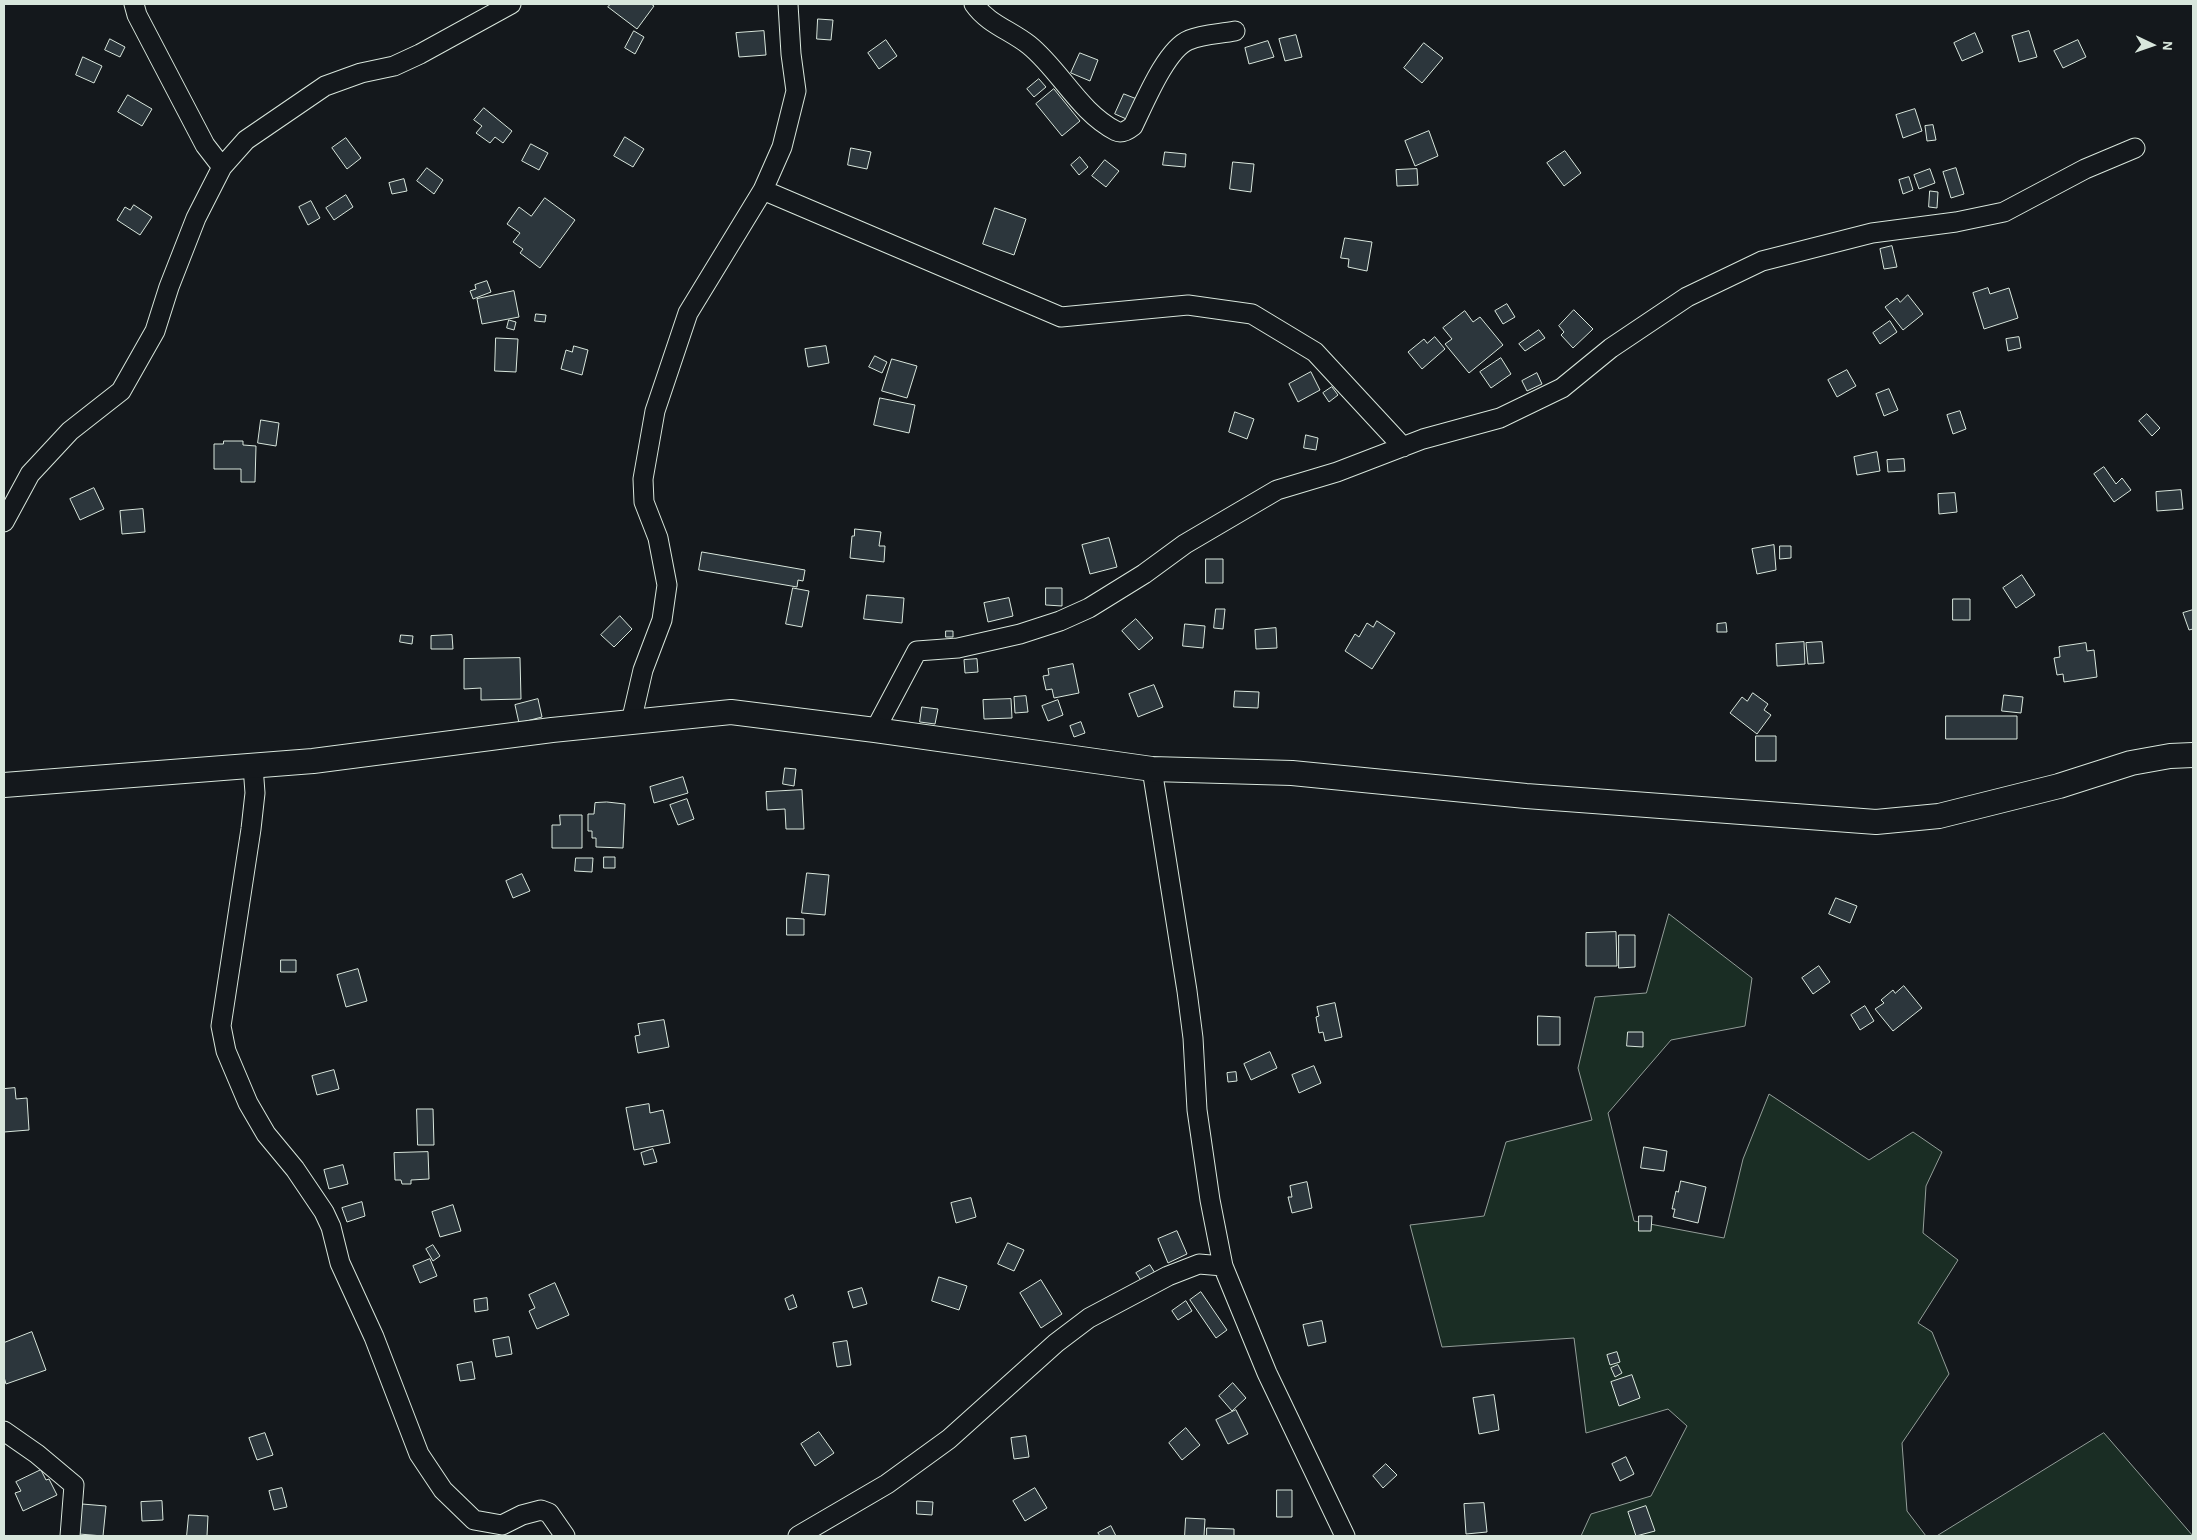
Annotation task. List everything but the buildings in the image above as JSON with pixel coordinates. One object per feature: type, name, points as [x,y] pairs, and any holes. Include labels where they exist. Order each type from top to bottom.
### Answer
[{"type":"street","points":[[134,4],[136,15],[205,145],[222,167]]},
{"type":"street","points":[[4,522],[30,474],[70,431],[121,391],[155,331],[169,287],[196,218],[222,167],[246,140],[325,86],[361,73],[394,66],[511,4]]},
{"type":"street","points":[[631,722],[643,670],[662,620],[667,584],[658,538],[644,502],[643,479],[655,411],[688,313],[763,190],[782,147],[796,91],[791,54],[788,4]]},
{"type":"street","points":[[974,4],[988,20],[1030,46],[1091,112],[1118,132],[1127,131],[1133,126],[1154,82],[1177,46],[1201,36],[1235,31]]},
{"type":"street","points":[[875,730],[917,650],[958,648],[1020,634],[1060,621],[1089,608],[1144,574],[1185,544],[1278,490],[1337,472],[1423,439],[1500,418],[1562,388],[1611,348],[1686,297],[1762,261],[1872,233],[1956,222],[2004,212],[2049,190],[2085,169],[2135,148]]},
{"type":"street","points":[[763,190],[1062,317],[1188,305],[1252,314],[1314,352],[1403,446]]},
{"type":"street","points":[[4,785],[312,761],[486,738],[731,712],[1152,769],[1292,773],[1526,796],[1876,822],[1939,816],[2058,786],[2131,763],[2170,756],[2193,755]]},
{"type":"street","points":[[253,766],[255,793],[252,829],[221,1026],[226,1051],[238,1084],[266,1134],[296,1169],[324,1212],[331,1227],[340,1263],[374,1337],[419,1454],[443,1490],[474,1520],[502,1525],[522,1515],[541,1510],[549,1513],[565,1536]]},
{"type":"street","points":[[1152,769],[1187,991],[1193,1038],[1197,1110],[1223,1266],[1267,1373],[1345,1536]]},
{"type":"street","points":[[798,1536],[887,1484],[949,1439],[1056,1343],[1088,1318],[1168,1276],[1198,1264],[1223,1266]]},
{"type":"street","points":[[4,1431],[37,1454],[74,1485],[70,1536]]},
{"type":"green space","points":[[1669,914],[1752,978],[1745,1026],[1671,1040],[1608,1113],[1634,1221],[1724,1238],[1743,1159],[1769,1094],[1869,1160],[1913,1132],[1942,1152],[1926,1186],[1923,1233],[1958,1260],[1918,1323],[1932,1332],[1949,1374],[1902,1443],[1907,1511],[1926,1536],[1581,1536],[1591,1514],[1651,1496],[1687,1426],[1668,1409],[1586,1433],[1574,1338],[1442,1347],[1410,1225],[1484,1216],[1506,1142],[1592,1120],[1578,1068],[1595,997],[1646,993]]},
{"type":"green space","points":[[2104,1433],[2193,1536],[1937,1536]]}]
